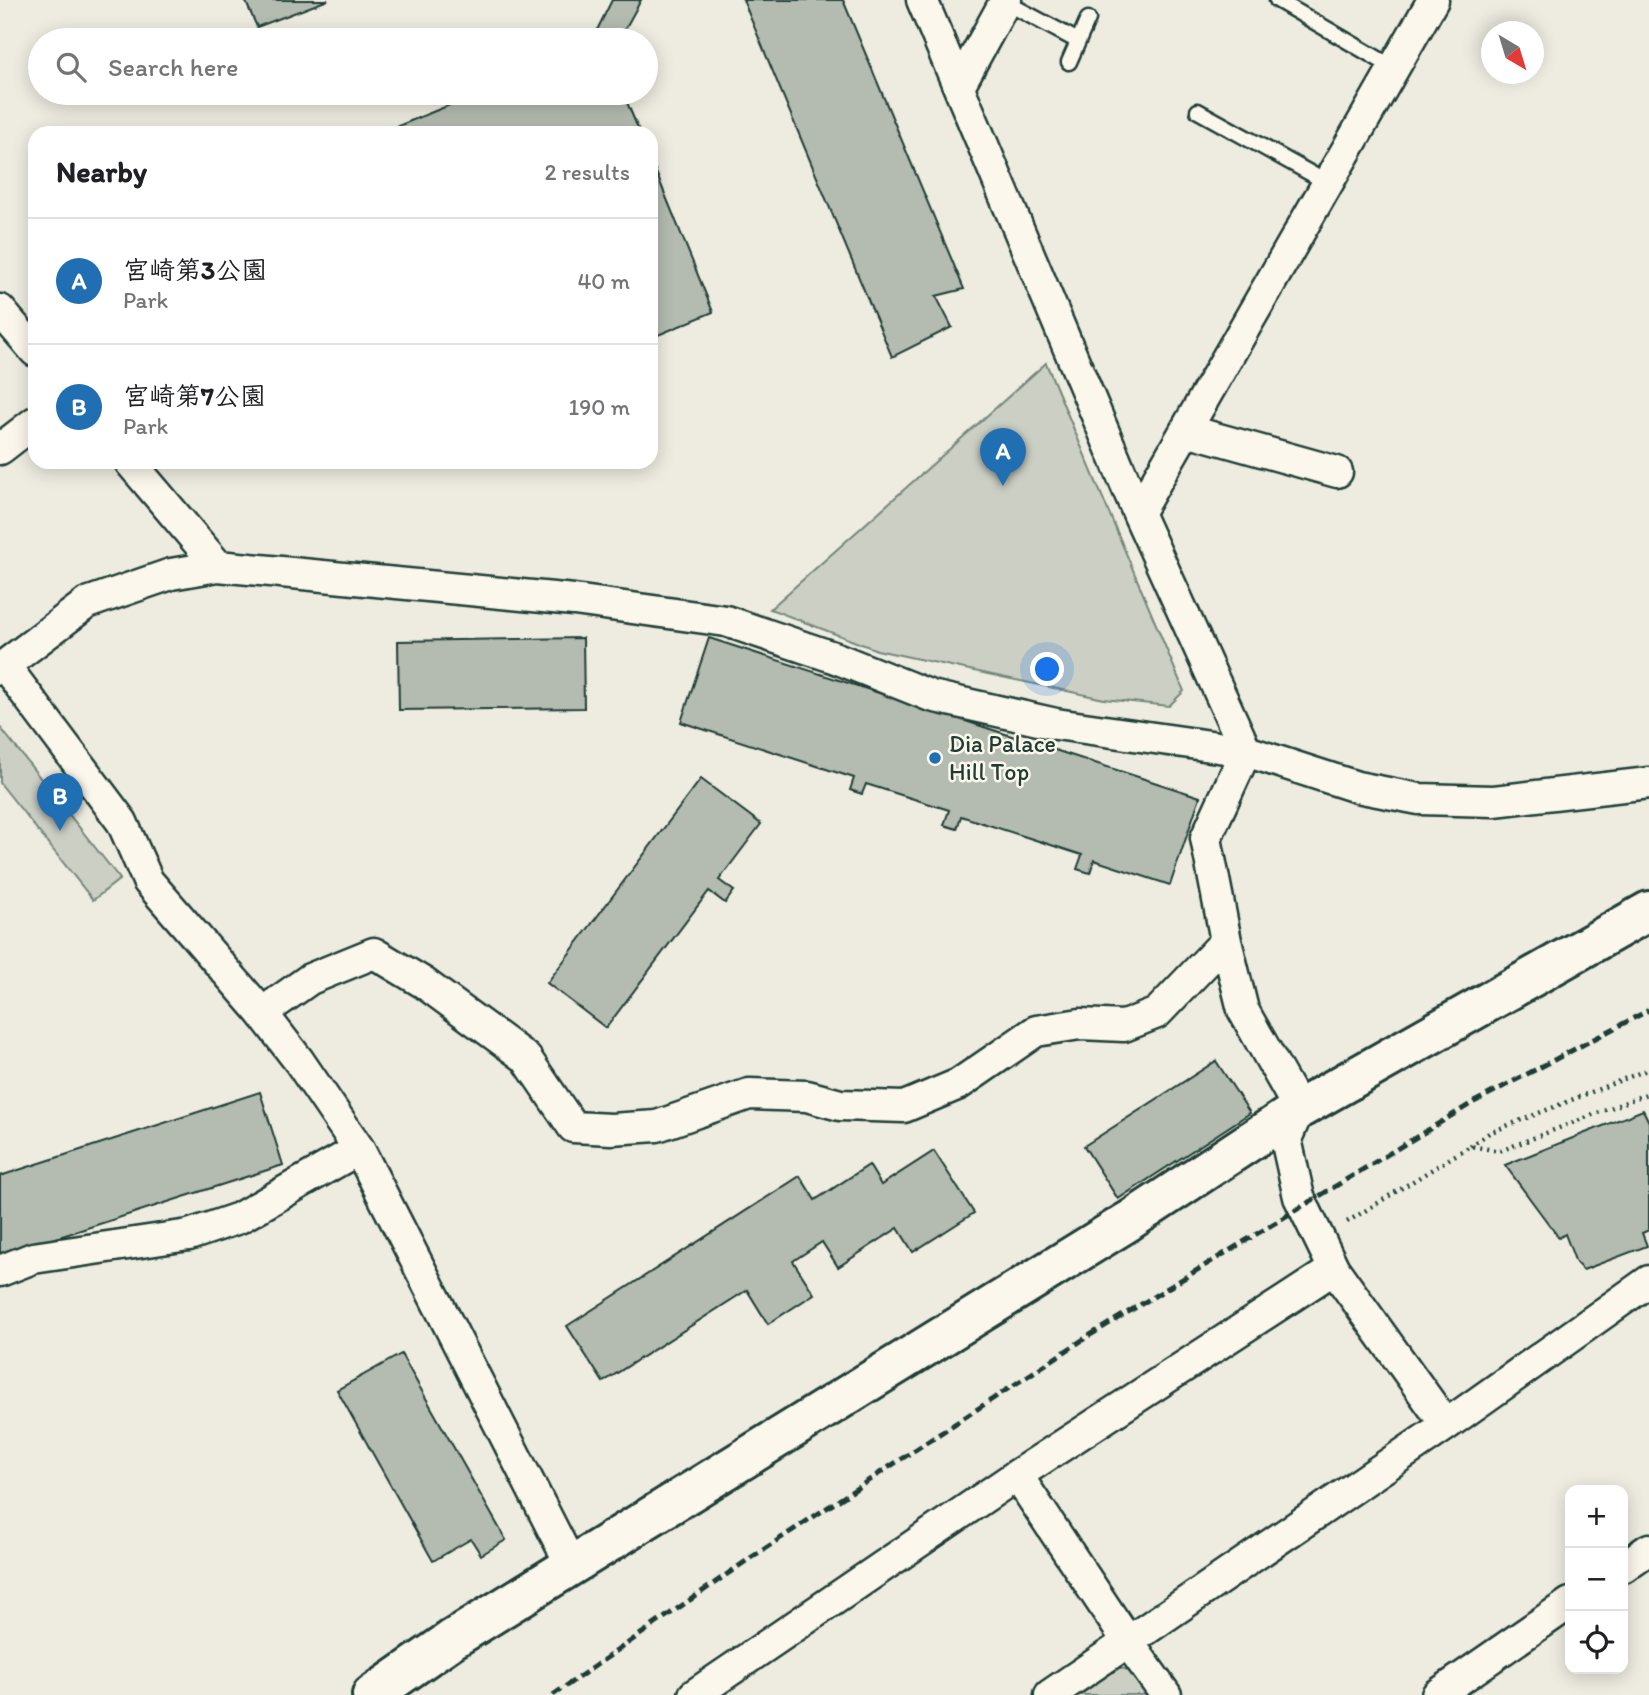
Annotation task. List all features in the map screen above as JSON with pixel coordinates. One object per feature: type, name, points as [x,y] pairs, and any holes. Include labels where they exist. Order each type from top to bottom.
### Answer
[{"type":"street","points":[[922,0],[1138,513],[1246,751],[1206,838],[1226,941],[1243,1010],[1299,1109]]},
{"type":"street","points":[[1138,513],[1433,0]]},
{"type":"street","points":[[959,86],[1005,1]]},
{"type":"street","points":[[0,310],[28,343]]},
{"type":"street","points":[[0,449],[28,427]]},
{"type":"street","points":[[1186,430],[1337,472]]},
{"type":"street","points":[[136,469],[218,566]]},
{"type":"street","points":[[570,1565],[359,1149],[299,1061],[262,1013],[148,881],[122,822],[2,667],[87,603],[171,575],[218,566],[574,600],[726,621],[836,658],[931,696],[1056,724],[1246,751],[1357,787],[1419,799],[1494,801],[1649,783]]},
{"type":"street","points":[[372,1695],[451,1640],[1129,1221],[1299,1109],[1649,911]]},
{"type":"street","points":[[262,1013],[310,979],[374,953],[424,983],[526,1058],[573,1126],[611,1129],[645,1127],[657,1126],[749,1094],[807,1096],[840,1105],[904,1107],[959,1084],[1036,1031],[1080,1024],[1124,1026],[1157,1013],[1226,941]]},
{"type":"street","points":[[1299,1109],[1286,1139],[1299,1197],[1334,1269],[1446,1424]]},
{"type":"street","points":[[0,1271],[33,1258],[201,1231],[239,1218],[359,1149]]},
{"type":"street","points":[[694,1695],[1017,1475],[1334,1269]]},
{"type":"street","points":[[1050,1695],[1446,1424],[1649,1281]]},
{"type":"street","points":[[1017,1475],[1166,1695]]},
{"type":"street","points":[[1628,1564],[1649,1549]]},
{"type":"street","points":[[1437,1695],[1565,1606]]},
{"type":"lane","points":[[1276,0],[1394,68]]},
{"type":"lane","points":[[1005,1],[1078,41]]},
{"type":"lane","points":[[1069,62],[1088,19]]},
{"type":"lane","points":[[1198,111],[1328,183]]},
{"type":"path","points":[[1320,1239],[1489,1133],[1649,1069]]},
{"type":"path","points":[[1470,1146],[1500,1151],[1649,1093]]},
{"type":"shaded area","points":[[1046,363],[1184,691],[1169,706],[1104,699],[877,650],[770,609]]},
{"type":"shaded area","points":[[0,727],[120,879],[93,900],[0,783]]},
{"type":"shaded area","points":[[1118,1667],[1134,1672],[1150,1695],[1080,1695]]},
{"type":"building","points":[[245,0],[328,0],[257,27]]},
{"type":"building","points":[[612,0],[641,0],[626,28],[598,28]]},
{"type":"building","points":[[743,0],[843,0],[964,289],[936,296],[952,327],[892,357]]},
{"type":"building","points":[[450,105],[628,105],[637,126],[398,126]]},
{"type":"building","points":[[658,177],[713,312],[658,335]]},
{"type":"building","points":[[583,638],[584,708],[399,710],[398,641]]},
{"type":"building","name":"Dia Palace Hill Top","points":[[709,638],[1200,797],[1170,885],[1094,860],[1090,873],[1077,869],[1082,855],[961,816],[957,829],[944,825],[949,810],[866,784],[862,794],[850,790],[854,778],[681,722]]},
{"type":"building","points":[[701,779],[761,824],[719,880],[734,891],[725,903],[709,891],[606,1028],[547,983]]},
{"type":"building","points":[[1216,1061],[1250,1113],[1118,1199],[1084,1146]]},
{"type":"building","points":[[260,1092],[283,1165],[0,1256],[0,1176]]},
{"type":"building","points":[[1643,1110],[1649,1122],[1649,1230],[1642,1233],[1647,1246],[1583,1270],[1576,1263],[1565,1234],[1559,1238],[1505,1165]]},
{"type":"building","points":[[934,1151],[974,1213],[913,1252],[898,1228],[838,1267],[822,1242],[793,1261],[814,1294],[768,1324],[747,1290],[603,1382],[567,1326],[800,1176],[815,1200],[869,1165],[881,1185]]},
{"type":"building","points":[[401,1354],[506,1540],[481,1555],[471,1539],[433,1561],[337,1390]]},
{"type":"railway","points":[[553,1695],[749,1559],[1087,1337],[1474,1102],[1649,1010]]},
{"type":"place","name":"宮崎第3公園","points":[[1003,486]]},
{"type":"place","name":"Dia Palace Hill Top","points":[[935,758]]},
{"type":"place","name":"宮崎第7公園","points":[[60,831]]}]
